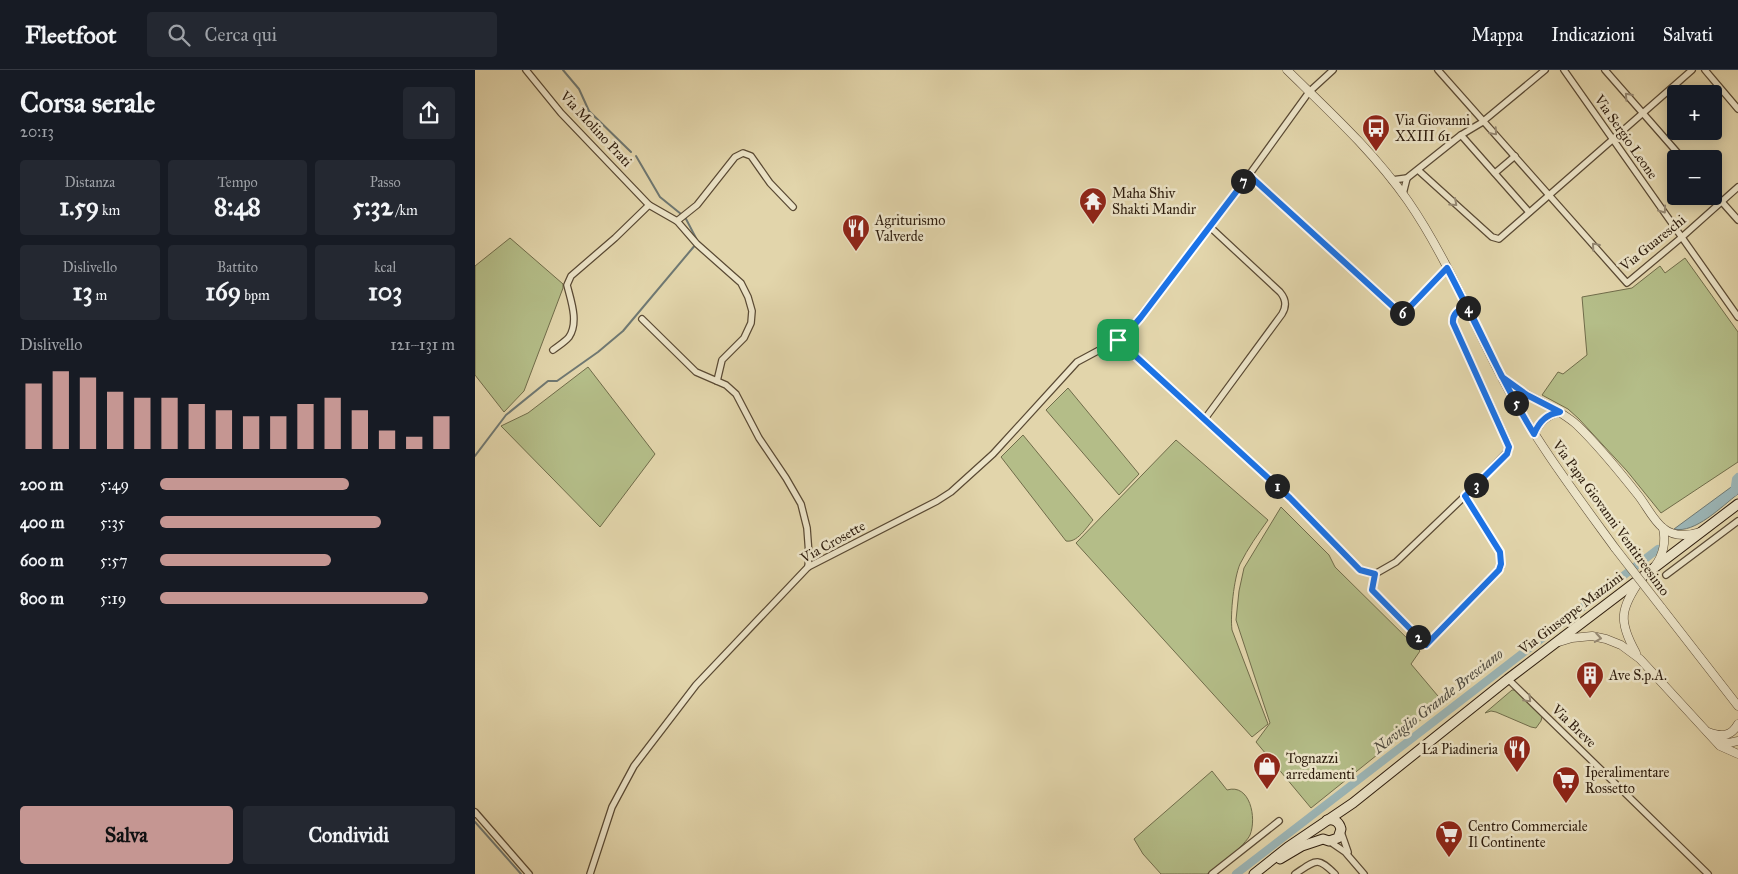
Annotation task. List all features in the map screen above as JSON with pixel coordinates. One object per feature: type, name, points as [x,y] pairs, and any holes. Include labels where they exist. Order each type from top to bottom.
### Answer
[{"type":"main road","name":"Via Giuseppe Mazzini","points":[[1256,874],[1288,847],[1353,803],[1553,644],[1738,504]]},
{"type":"main road","name":"Via Giuseppe Mazzini","points":[[1341,829],[1353,803]]},
{"type":"main road","points":[[1256,874],[1302,846],[1326,840],[1335,840],[1341,829],[1337,821],[1324,822],[1320,834],[1326,840]]},
{"type":"street","name":"Via Molino Prati","points":[[527,70],[561,113],[649,204],[677,221],[697,244],[741,284],[748,297],[752,311],[751,323],[744,338],[722,360],[717,381]]},
{"type":"street","name":"Via Papa Giovanni Ventitreesimo","points":[[1287,70],[1353,133],[1403,194],[1429,234],[1467,305],[1502,377],[1534,434],[1615,548],[1738,706]]},
{"type":"street","name":"Via Crosette","points":[[590,874],[612,807],[634,766],[696,685],[808,567],[951,492],[993,454],[1077,362],[1118,340],[1130,330],[1249,175],[1309,92],[1333,70]]},
{"type":"street","name":"Via Guareschi","points":[[1438,70],[1627,283],[1718,205]]},
{"type":"street","points":[[1392,180],[1407,178],[1545,70]]},
{"type":"street","name":"Via Sergio Leone","points":[[1564,70],[1738,317]]},
{"type":"street","points":[[1605,70],[1675,150]]},
{"type":"street","points":[[1418,170],[1495,239],[1499,239],[1693,70]]},
{"type":"street","points":[[1705,70],[1738,109]]},
{"type":"street","points":[[1461,135],[1529,212]]},
{"type":"street","points":[[677,221],[697,205],[735,157],[743,153],[751,156],[770,183],[793,206]]},
{"type":"street","points":[[1495,173],[1515,156]]},
{"type":"street","points":[[1249,175],[1400,313],[1405,312],[1447,268]]},
{"type":"street","points":[[1403,194],[1407,178]]},
{"type":"street","name":"Via Guareschi","points":[[1722,201],[1738,187]]},
{"type":"street","points":[[1722,203],[1738,220]]},
{"type":"street","points":[[553,350],[568,338],[574,328],[567,281],[615,238],[649,204]]},
{"type":"street","points":[[1204,420],[1282,314],[1285,305],[1280,292],[1209,226]]},
{"type":"street","points":[[1118,340],[1290,498],[1360,570],[1375,574],[1396,562],[1507,454],[1509,447],[1453,323],[1453,317],[1456,312],[1467,305]]},
{"type":"street","points":[[642,319],[696,372],[726,385],[736,394],[759,438],[801,504],[807,528],[808,567]]},
{"type":"street","points":[[1502,377],[1527,395],[1560,412],[1577,425],[1605,455],[1663,528],[1685,536],[1702,532]]},
{"type":"street","points":[[1534,434],[1539,424],[1546,417],[1560,412]]},
{"type":"street","points":[[1375,574],[1372,590],[1426,645],[1501,567],[1500,552],[1465,496]]},
{"type":"street","points":[[1666,575],[1738,521]]},
{"type":"street","points":[[1653,568],[1662,553],[1663,528]]},
{"type":"street","points":[[1640,659],[1626,635],[1623,619],[1629,599],[1644,575]]},
{"type":"street","points":[[1553,644],[1577,637],[1602,638],[1621,645],[1640,659],[1723,748],[1736,753]]},
{"type":"street","name":"Via Breve","points":[[1508,679],[1708,874]]},
{"type":"street","points":[[1706,731],[1723,736],[1732,732],[1738,724]]},
{"type":"street","points":[[1714,739],[1724,743],[1738,741]]},
{"type":"street","points":[[475,812],[529,874]]},
{"type":"street","points":[[1212,874],[1279,821]]},
{"type":"street","points":[[1341,829],[1351,858]]},
{"type":"street","points":[[1326,840],[1340,848],[1364,874]]},
{"type":"street","points":[[1295,874],[1303,871],[1314,862],[1319,861],[1324,863],[1335,874]]},
{"type":"green space","points":[[510,238],[563,284],[563,288],[524,391],[504,412],[475,375],[475,266]]},
{"type":"green space","points":[[1685,258],[1738,332],[1738,462],[1661,513],[1627,471],[1579,419],[1568,409],[1542,395],[1558,372],[1563,374],[1587,355],[1582,297],[1632,288],[1660,266],[1665,273]]},
{"type":"green space","points":[[588,367],[655,454],[600,527],[501,426],[528,413]]},
{"type":"green space","points":[[1068,388],[1139,474],[1119,495],[1046,410]]},
{"type":"green space","points":[[1023,435],[1093,520],[1074,540],[1066,541],[1001,457]]},
{"type":"green space","points":[[1176,440],[1268,520],[1240,564],[1234,587],[1232,606],[1232,630],[1268,724],[1252,737],[1076,543]]},
{"type":"green space","points":[[1281,507],[1329,555],[1335,567],[1420,651],[1411,664],[1443,702],[1311,808],[1256,742],[1270,723],[1236,620],[1244,568]]},
{"type":"green space","points":[[1512,690],[1515,690],[1542,717],[1536,728],[1496,712],[1485,713]]},
{"type":"green space","points":[[1212,771],[1227,790],[1235,789],[1246,797],[1250,804],[1253,820],[1250,835],[1231,856],[1207,874],[1161,874],[1143,854],[1134,839]]},
{"type":"water","points":[[1738,482],[1738,494],[1708,518],[1691,527],[1674,529]]},
{"type":"waterway","points":[[563,70],[579,89],[589,111],[631,152]]},
{"type":"waterway","points":[[636,156],[660,197],[681,214]]},
{"type":"waterway","points":[[685,217],[697,240]]},
{"type":"waterway","points":[[475,456],[506,415],[548,381],[557,381],[598,352],[623,331],[696,244]]},
{"type":"waterway","points":[[1734,492],[1738,477]]},
{"type":"waterway","name":"Naviglio Grande Bresciano","points":[[1236,874],[1658,549]]},
{"type":"waterway","points":[[475,822],[521,874]]},
{"type":"place","name":"Via Giovanni XXIII 61","points":[[1376,152]]},
{"type":"place","name":"Maha Shiv Shakti Mandir","points":[[1093,225]]},
{"type":"place","name":"Agriturismo Valverde","points":[[856,252]]},
{"type":"place","name":"Ave S.p.A.","points":[[1590,699]]},
{"type":"place","name":"La Piadineria","points":[[1517,773]]},
{"type":"place","name":"Tognazzi arredamenti","points":[[1267,790]]},
{"type":"place","name":"Iperalimentare Rossetto","points":[[1566,804]]},
{"type":"place","name":"Centro Commerciale Il Continente","points":[[1449,858]]},
{"type":"route","points":[[1118,340],[1141,317],[1249,175],[1397,312],[1405,312],[1447,268],[1467,305],[1487,347],[1502,377],[1534,434],[1542,420],[1560,412],[1527,395],[1502,377],[1467,305],[1456,312],[1453,317],[1453,323],[1509,447],[1507,454],[1465,496],[1500,552],[1501,567],[1426,645],[1372,590],[1375,574],[1360,570],[1290,498],[1118,340]]}]
